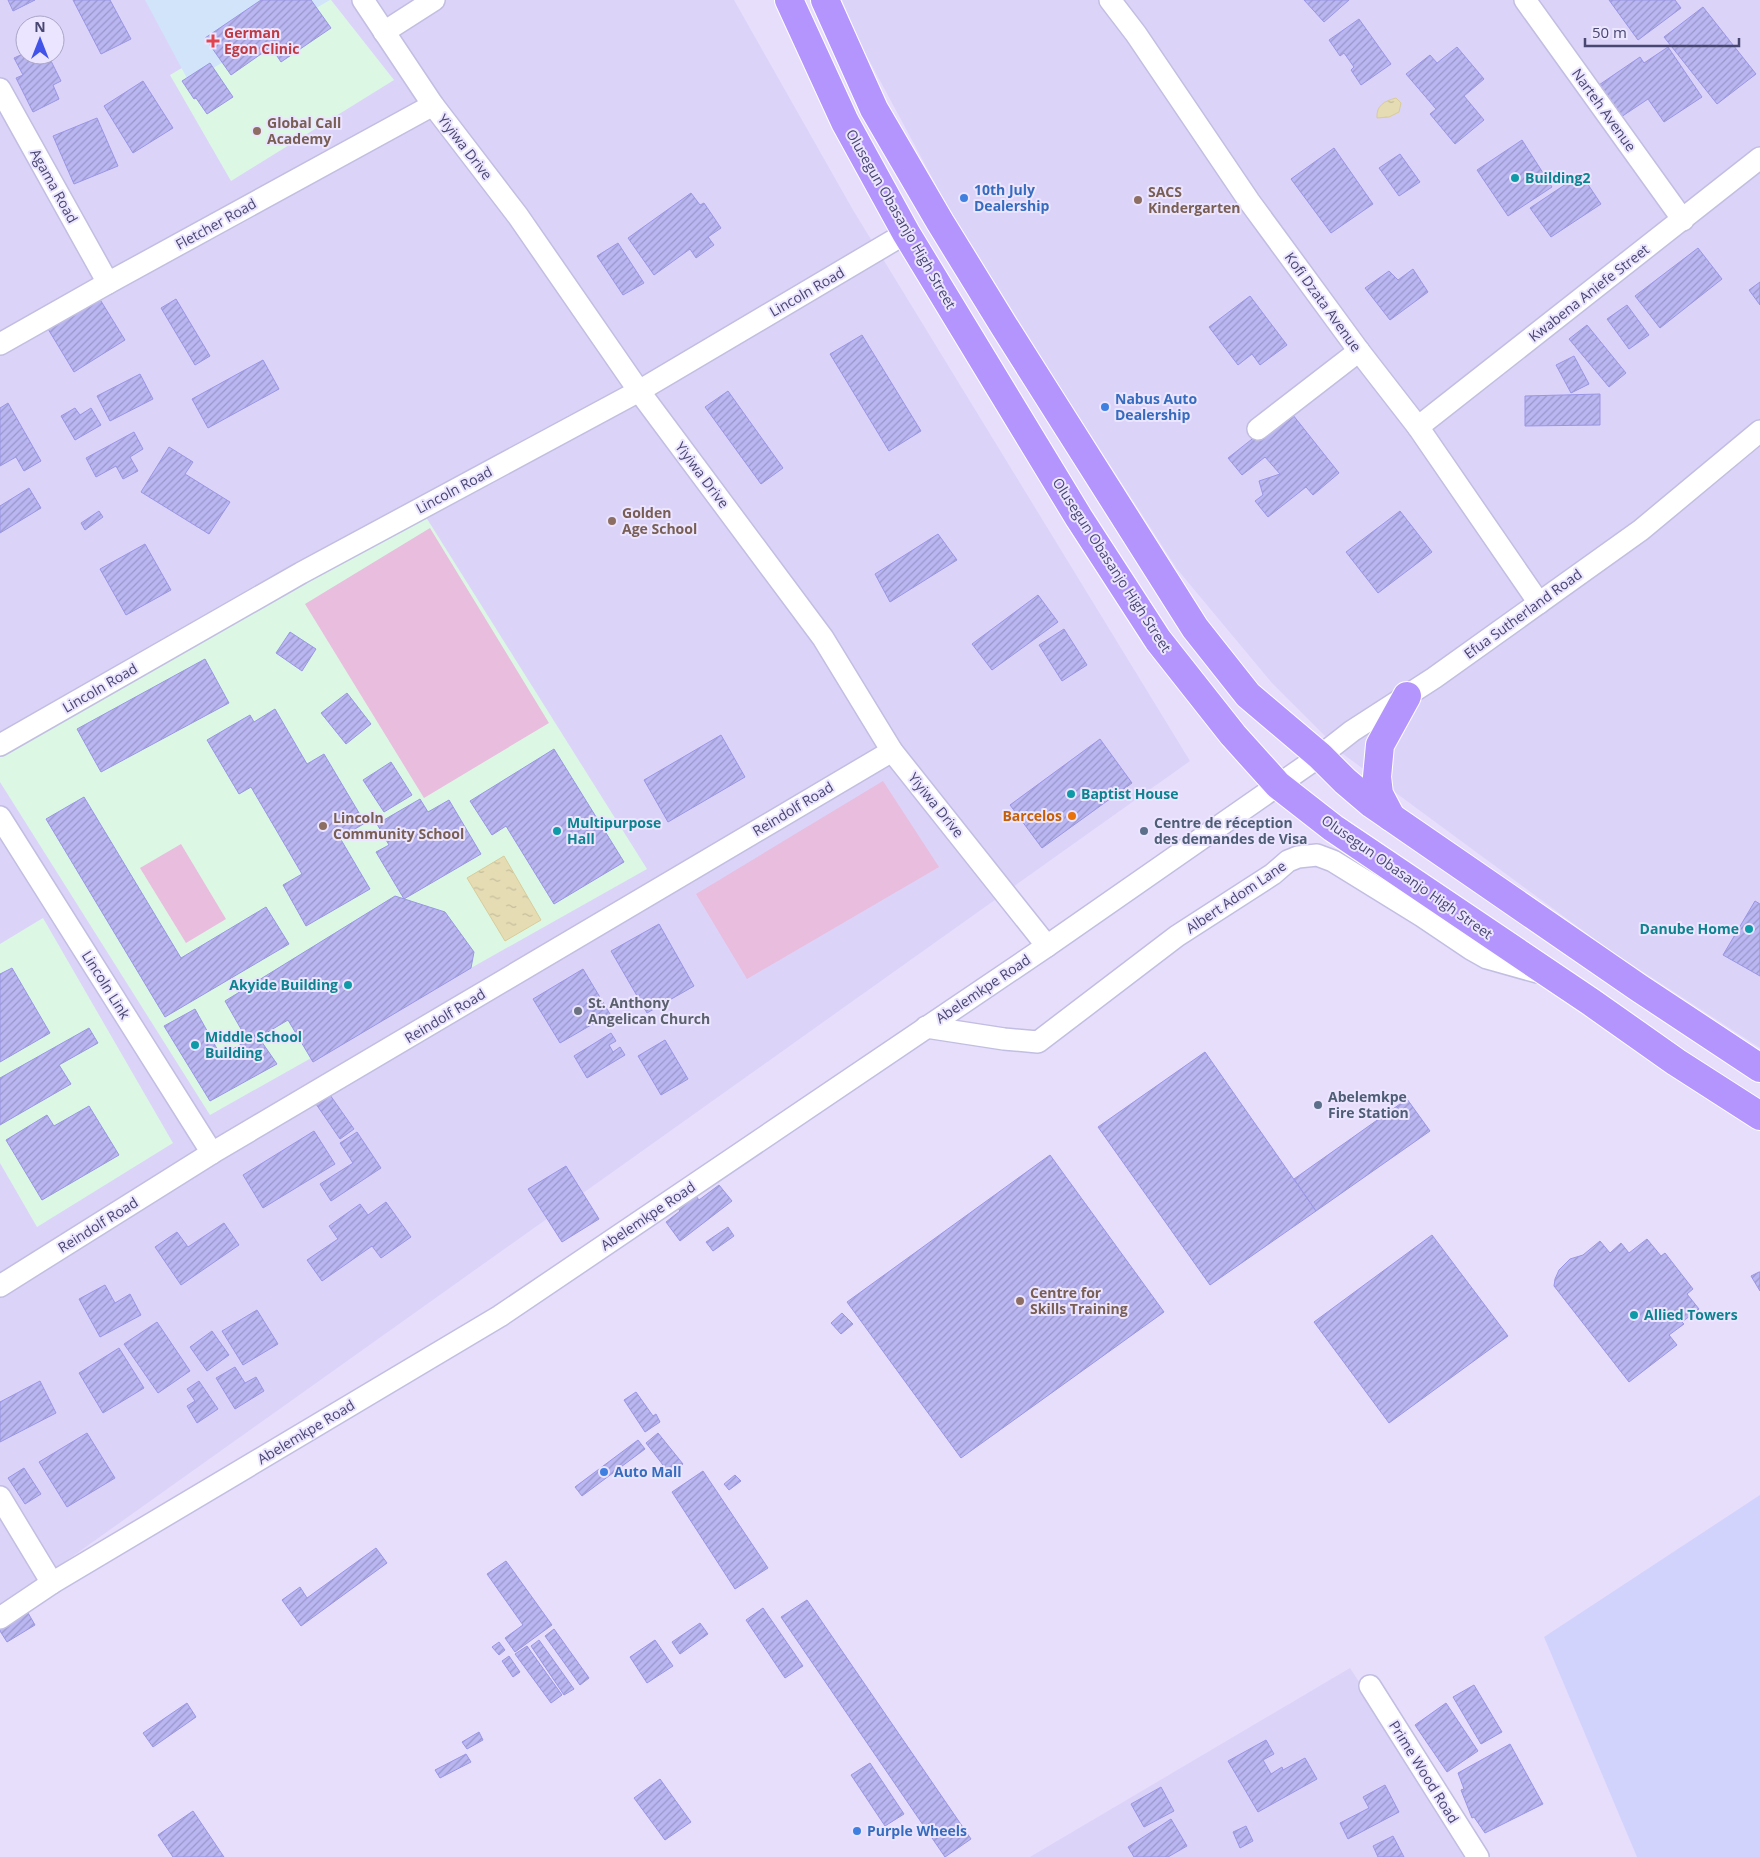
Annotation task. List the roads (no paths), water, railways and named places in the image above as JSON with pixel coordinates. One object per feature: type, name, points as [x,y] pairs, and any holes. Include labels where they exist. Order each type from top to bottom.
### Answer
[{"type":"main road","name":"Olusegun Obasanjo High Street","points":[[789,0],[845,122],[906,233],[1079,518],[1158,640],[1232,735],[1278,786],[1333,828],[1591,1002],[1676,1062],[1760,1116]]},
{"type":"main road","points":[[824,0],[874,109],[935,214],[1195,628],[1248,695],[1320,756],[1372,804],[1639,988],[1760,1068]]},
{"type":"main road","points":[[1391,817],[1379,794],[1377,777],[1380,745],[1407,696]]},
{"type":"street","name":"Yiyiwa Drive","points":[[363,0],[433,105],[518,216],[639,391],[823,638],[892,751],[1047,946]]},
{"type":"street","points":[[384,32],[434,0]]},
{"type":"street","name":"Kofi Dzata Avenue","points":[[1110,0],[1136,34],[1249,201],[1359,351],[1418,427],[1539,603]]},
{"type":"street","name":"Narteh Avenue","points":[[1525,0],[1683,220]]},
{"type":"street","name":"Agama Road","points":[[0,89],[108,283]]},
{"type":"street","name":"Fletcher Road","points":[[0,344],[433,105]]},
{"type":"street","name":"Kwabena Aniefe Street","points":[[1418,427],[1760,158]]},
{"type":"street","name":"Lincoln Road","points":[[0,745],[301,573],[639,391],[906,233]]},
{"type":"street","points":[[1258,429],[1359,351]]},
{"type":"street","name":"Efua Sutherland Road","points":[[1278,786],[1352,730],[1407,696],[1641,530],[1760,431]]},
{"type":"street","name":"Reindolf Road","points":[[0,1286],[212,1153],[892,751]]},
{"type":"street","name":"Abelemkpe Road","points":[[0,1618],[52,1583],[500,1316],[1047,946],[1278,786]]},
{"type":"street","name":"Lincoln Link","points":[[0,817],[212,1153]]},
{"type":"street","name":"Albert Adom Lane","points":[[926,1027],[1004,1039],[1038,1042],[1177,936],[1272,874],[1288,861],[1298,857],[1317,855],[1333,861],[1422,916],[1471,950],[1487,958],[1551,975]]},
{"type":"street","points":[[0,1497],[52,1583]]},
{"type":"street","name":"Prime Wood Road","points":[[1370,1686],[1478,1857]]},
{"type":"water","points":[[1396,98],[1401,103],[1399,112],[1389,117],[1377,118],[1379,107]]},
{"type":"water","points":[[504,856],[541,920],[505,941],[467,878]]},
{"type":"place","name":"German Egon Clinic","points":[[213,41]]},
{"type":"place","name":"Global Call Academy","points":[[257,131]]},
{"type":"place","name":"Building2","points":[[1515,178]]},
{"type":"place","name":"10th July Dealership","points":[[964,198]]},
{"type":"place","name":"SACS Kindergarten","points":[[1138,200]]},
{"type":"place","name":"Nabus Auto Dealership","points":[[1105,407]]},
{"type":"place","name":"Golden Age School","points":[[612,521]]},
{"type":"place","name":"Baptist House","points":[[1071,794]]},
{"type":"place","name":"Barcelos","points":[[1072,816]]},
{"type":"place","name":"Lincoln Community School","points":[[323,826]]},
{"type":"place","name":"Multipurpose Hall","points":[[557,831]]},
{"type":"place","name":"Centre de réception des demandes de Visa","points":[[1144,831]]},
{"type":"place","name":"Danube Home","points":[[1749,929]]},
{"type":"place","name":"Akyide Building","points":[[348,985]]},
{"type":"place","name":"St. Anthony Angelican Church","points":[[578,1011]]},
{"type":"place","name":"Middle School Building","points":[[195,1045]]},
{"type":"place","name":"Abelemkpe Fire Station","points":[[1318,1105]]},
{"type":"place","name":"Centre for Skills Training","points":[[1020,1301]]},
{"type":"place","name":"Allied Towers","points":[[1634,1315]]},
{"type":"place","name":"Auto Mall","points":[[604,1472]]},
{"type":"place","name":"Purple Wheels","points":[[857,1831]]}]
